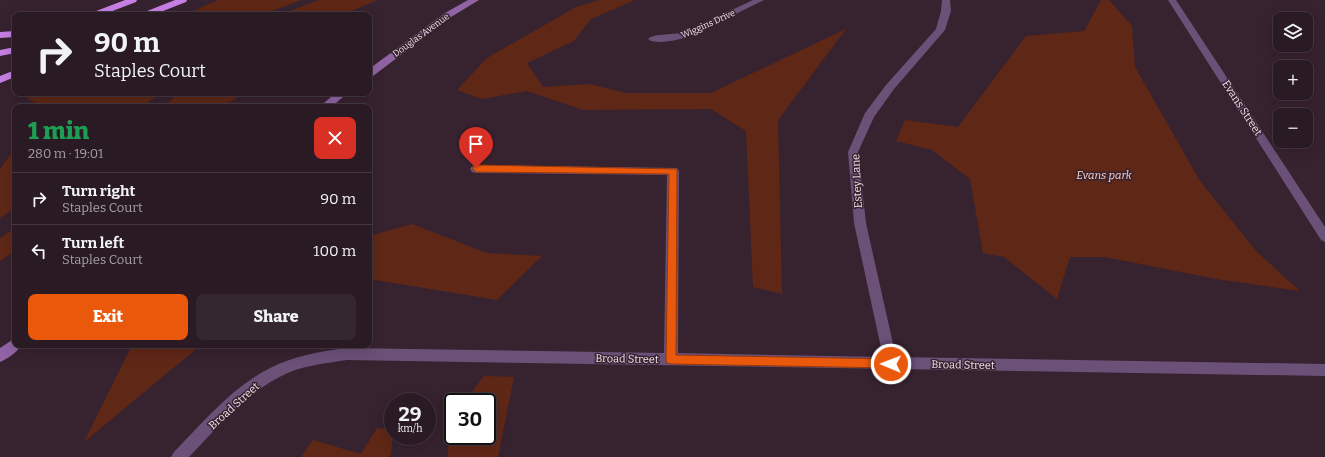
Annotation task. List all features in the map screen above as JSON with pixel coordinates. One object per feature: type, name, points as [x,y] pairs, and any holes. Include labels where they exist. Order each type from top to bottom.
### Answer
[{"type":"highway","points":[[101,12],[133,0]]},
{"type":"highway","points":[[152,12],[182,0]]},
{"type":"highway","points":[[0,35],[12,34]]},
{"type":"highway","points":[[0,53],[12,51]]},
{"type":"highway","points":[[0,80],[12,74]]},
{"type":"street","name":"Douglas Avenue","points":[[372,72],[448,15],[475,0]]},
{"type":"street","name":"Wiggins Drive","points":[[653,39],[679,37],[688,34],[760,0]]},
{"type":"street","name":"Estey Lane","points":[[891,364],[860,223],[854,152],[869,116],[890,86],[940,30],[946,11],[946,0]]},
{"type":"street","name":"Evans Street","points":[[1172,0],[1325,236]]},
{"type":"street","points":[[328,104],[339,96]]},
{"type":"street","points":[[476,168],[673,171],[671,360]]},
{"type":"street","points":[[0,356],[12,346]]},
{"type":"street","name":"Broad Street","points":[[179,457],[253,387],[274,373],[298,363],[322,357],[347,354],[1325,370]]},
{"type":"green space","points":[[218,0],[301,0],[270,12],[191,12]]},
{"type":"green space","points":[[319,0],[377,0],[350,12],[287,12]]},
{"type":"green space","points":[[599,0],[635,0],[591,19],[574,41],[527,63],[543,87],[589,84],[626,93],[711,93],[846,29],[778,120],[782,294],[753,287],[746,131],[711,109],[583,110],[527,91],[482,99],[457,90],[487,58],[576,7]]},
{"type":"green space","name":"Evans park","points":[[1101,0],[1109,0],[1132,26],[1135,67],[1200,181],[1256,251],[1300,291],[1216,279],[1105,257],[1070,257],[1057,299],[1004,257],[983,253],[970,179],[932,150],[896,141],[905,120],[958,127],[1026,36],[1084,31]]},
{"type":"green space","points":[[28,96],[156,96],[146,104],[37,104],[28,99]]},
{"type":"green space","points":[[176,96],[239,96],[228,104],[166,104]]},
{"type":"green space","points":[[12,152],[12,210],[0,218],[0,169]]},
{"type":"green space","points":[[412,224],[487,253],[542,256],[497,300],[372,279],[372,235]]},
{"type":"green space","points":[[12,230],[12,253],[0,261],[0,238]]},
{"type":"green space","points":[[197,348],[84,442],[130,349]]},
{"type":"green space","points":[[484,376],[514,377],[498,457],[448,457],[448,445],[496,445],[496,393],[471,393]]},
{"type":"green space","points":[[377,428],[384,429],[384,445],[392,445],[391,454],[389,457],[301,457],[313,440],[361,454]]},
{"type":"route","points":[[476,168],[673,171],[671,360],[891,364]]}]
